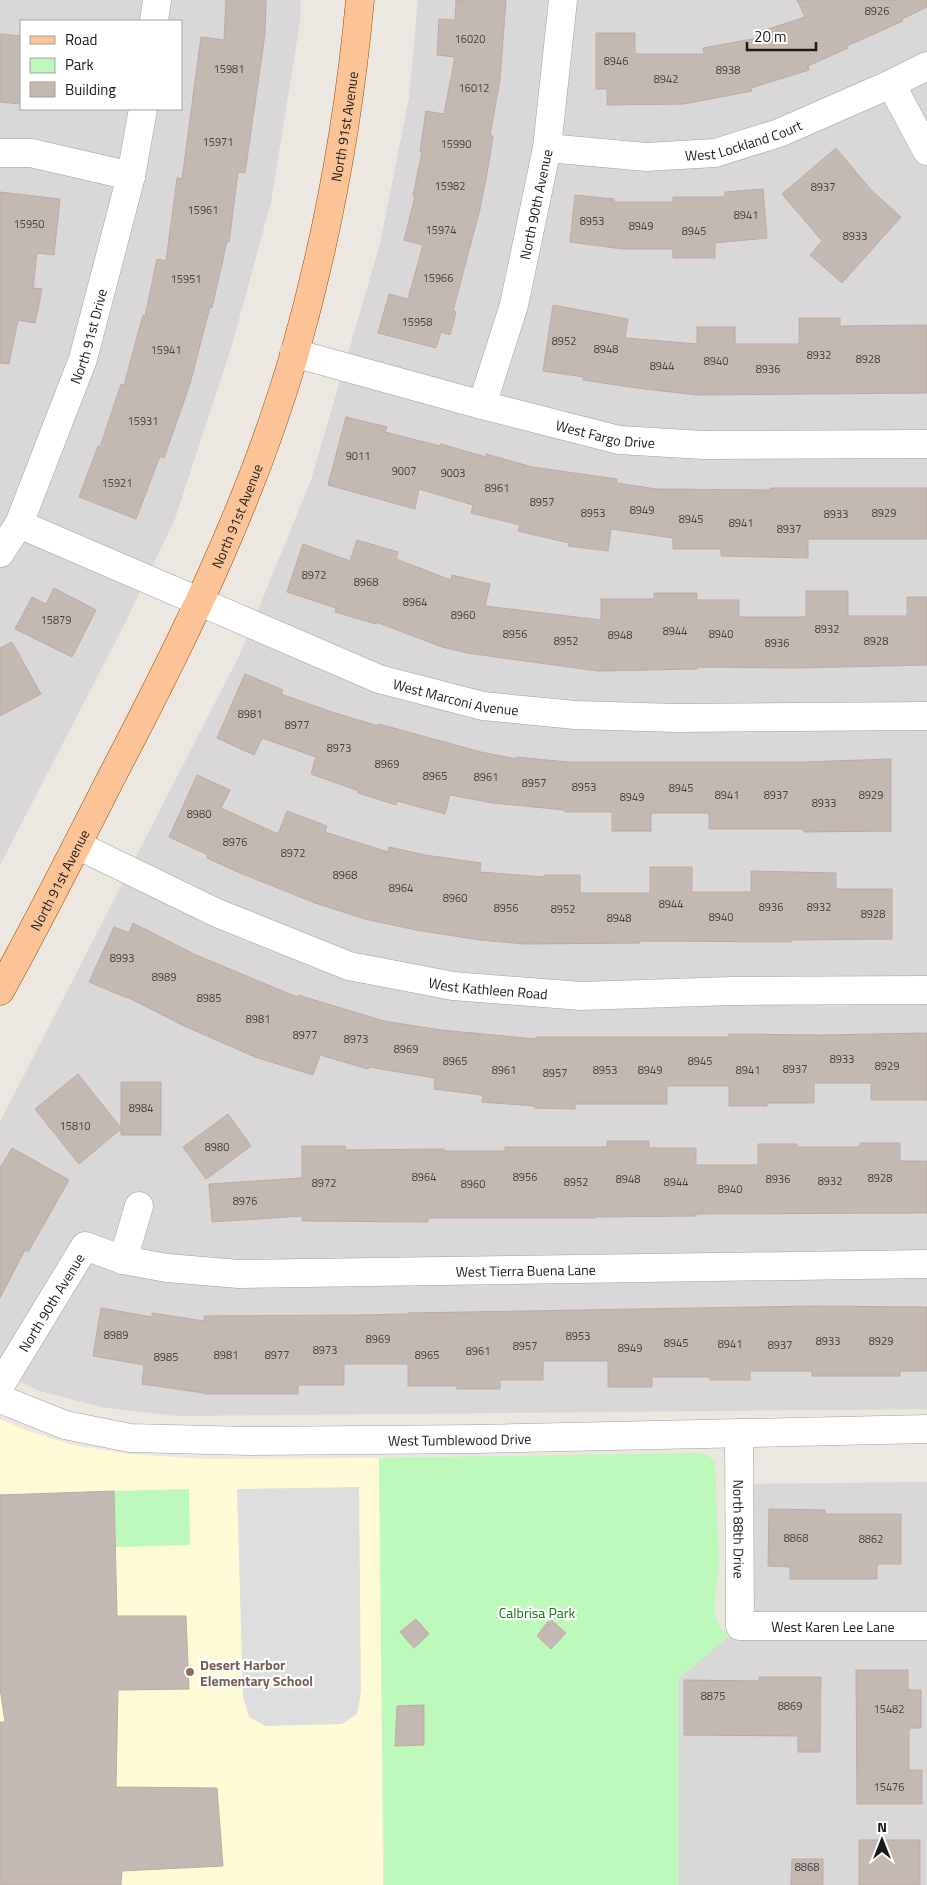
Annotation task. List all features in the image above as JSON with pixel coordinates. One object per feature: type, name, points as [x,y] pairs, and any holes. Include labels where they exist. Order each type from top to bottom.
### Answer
[{"type":"main road","name":"North 91st Avenue","points":[[0,991],[161,682],[235,523],[294,353],[322,246],[337,175],[349,102],[360,0]]},
{"type":"street","points":[[154,20],[157,0]]},
{"type":"street","name":"North 90th Avenue","points":[[482,405],[514,305],[547,148],[562,0]]},
{"type":"street","name":"West Lockland Court","points":[[547,148],[646,157],[715,153],[779,133],[891,84],[927,66]]},
{"type":"street","points":[[891,84],[927,151]]},
{"type":"street","name":"North 91st Drive","points":[[0,552],[19,524],[83,359],[131,176],[143,110]]},
{"type":"street","points":[[0,153],[31,153],[131,176]]},
{"type":"street","name":"West Fargo Drive","points":[[294,353],[482,405],[619,440],[703,445],[927,444]]},
{"type":"street","name":"West Marconi Avenue","points":[[19,524],[379,679],[482,706],[575,715],[677,718],[927,716]]},
{"type":"street","name":"West Kathleen Road","points":[[77,845],[217,913],[349,966],[453,986],[581,996],[732,991],[927,990]]},
{"type":"street","points":[[123,1260],[139,1206]]},
{"type":"street","name":"North 90th Avenue","points":[[0,1386],[85,1246]]},
{"type":"street","name":"West Tierra Buena Lane","points":[[85,1246],[123,1260],[167,1268],[239,1274],[927,1264]]},
{"type":"street","name":"West Tumblewood Drive","points":[[0,1399],[65,1425],[130,1438],[249,1441],[477,1439],[927,1429]]},
{"type":"street","name":"North 88th Drive","points":[[738,1433],[740,1626]]},
{"type":"street","name":"West Karen Lee Lane","points":[[740,1626],[927,1626]]},
{"type":"shaded area","points":[[0,0],[301,0],[300,22],[271,202],[232,345],[175,519],[123,627],[0,865]]},
{"type":"shaded area","points":[[418,0],[927,0],[927,1409],[177,1416],[101,1407],[40,1391],[0,1373],[0,1122],[240,654],[311,480],[380,244],[409,98]]},
{"type":"shaded area","name":"Desert Harbor Elementary School","points":[[0,1419],[25,1430],[73,1445],[127,1454],[207,1459],[379,1458],[383,1885],[0,1885]]},
{"type":"shaded area","points":[[927,1482],[927,1885],[679,1885],[679,1678],[729,1636],[752,1600],[750,1484]]},
{"type":"shaded area","points":[[359,1487],[361,1692],[357,1714],[342,1724],[265,1726],[249,1717],[243,1697],[237,1489]]},
{"type":"green space","name":"Calbrisa Park","points":[[698,1453],[709,1456],[715,1463],[719,1566],[715,1615],[720,1627],[729,1636],[679,1678],[679,1885],[384,1885],[379,1458]]},
{"type":"green space","points":[[189,1489],[190,1545],[115,1547],[114,1491]]},
{"type":"building","points":[[226,0],[266,0],[265,34],[245,173],[238,172],[229,242],[227,241],[212,308],[210,307],[190,384],[164,458],[160,456],[136,519],[79,497],[98,446],[100,447],[121,384],[124,385],[143,315],[145,316],[157,259],[166,261],[177,178],[182,179],[201,37],[224,40]]},
{"type":"building","points":[[456,0],[506,0],[500,79],[490,136],[493,136],[480,209],[453,311],[456,312],[450,335],[441,332],[436,348],[378,333],[389,294],[408,299],[423,245],[404,240],[415,197],[413,196],[422,152],[420,152],[426,111],[444,114],[455,57],[437,55],[439,19],[455,20]]},
{"type":"building","points":[[797,0],[927,0],[927,7],[902,19],[903,21],[808,66],[809,70],[751,88],[752,91],[684,104],[607,105],[607,89],[596,89],[596,33],[635,33],[635,54],[704,54],[703,48],[758,38],[756,33],[805,17]]},
{"type":"building","points":[[0,34],[20,36],[20,104],[0,102]]},
{"type":"building","points":[[836,148],[871,190],[901,217],[842,283],[810,255],[822,241],[782,194]]},
{"type":"building","points":[[763,189],[767,238],[715,243],[715,258],[673,258],[673,249],[622,249],[570,242],[575,195],[614,199],[614,202],[673,202],[673,197],[725,197],[725,192]]},
{"type":"building","points":[[0,192],[60,199],[54,255],[37,253],[33,288],[42,289],[35,323],[18,320],[9,364],[0,363]]},
{"type":"building","points":[[553,305],[628,319],[625,338],[697,344],[697,327],[735,327],[735,344],[799,344],[799,318],[840,318],[840,326],[927,325],[927,393],[697,395],[583,380],[584,377],[543,371]]},
{"type":"building","points":[[346,417],[387,427],[385,432],[440,446],[441,444],[486,457],[486,454],[532,467],[617,479],[617,483],[656,489],[927,488],[927,539],[808,539],[808,558],[721,556],[721,549],[673,549],[673,538],[611,529],[608,551],[568,546],[569,543],[518,531],[520,525],[471,513],[473,505],[419,489],[415,509],[328,485]]},
{"type":"building","points":[[357,540],[398,552],[396,559],[451,580],[452,575],[490,584],[485,606],[601,620],[601,599],[654,599],[654,593],[697,593],[697,600],[739,600],[739,617],[806,617],[806,591],[848,591],[848,616],[907,616],[907,597],[927,597],[927,665],[796,668],[697,667],[697,669],[598,671],[467,653],[442,647],[376,622],[376,624],[335,612],[336,608],[287,592],[303,544],[350,561]]},
{"type":"building","points":[[54,588],[96,610],[72,657],[15,629],[32,597],[46,604]]},
{"type":"building","points":[[12,642],[41,694],[0,716],[0,648]]},
{"type":"building","points":[[245,674],[283,690],[281,694],[332,712],[378,726],[379,724],[481,752],[517,759],[517,757],[567,762],[804,762],[891,759],[891,831],[804,832],[804,829],[709,829],[709,813],[651,813],[651,831],[612,831],[612,812],[565,812],[565,810],[493,803],[450,795],[445,814],[397,801],[396,805],[358,793],[359,791],[311,774],[316,757],[262,738],[254,755],[217,738]]},
{"type":"building","points":[[197,775],[230,790],[221,808],[278,834],[287,811],[327,826],[325,832],[388,852],[389,847],[425,855],[481,863],[480,872],[545,877],[545,875],[580,875],[580,893],[650,893],[650,867],[692,867],[692,892],[751,892],[751,871],[836,873],[836,889],[892,889],[892,939],[791,940],[791,942],[640,941],[640,943],[524,944],[480,940],[416,930],[365,919],[315,903],[240,873],[207,858],[208,855],[169,837]]},
{"type":"building","points":[[133,923],[196,955],[297,997],[298,995],[384,1021],[441,1030],[536,1039],[536,1037],[729,1037],[729,1034],[927,1033],[927,1100],[871,1100],[871,1083],[814,1083],[814,1103],[767,1103],[767,1106],[729,1106],[729,1086],[667,1086],[667,1104],[575,1104],[575,1109],[535,1108],[535,1106],[482,1102],[483,1095],[434,1089],[435,1078],[369,1067],[368,1069],[320,1055],[313,1075],[255,1057],[182,1025],[127,997],[89,982],[114,927],[129,933]]},
{"type":"building","points":[[78,1074],[121,1128],[121,1082],[161,1082],[161,1135],[121,1135],[121,1129],[79,1164],[35,1109]]},
{"type":"building","points":[[228,1114],[251,1146],[206,1179],[183,1147]]},
{"type":"building","points":[[607,1141],[649,1141],[649,1148],[696,1148],[696,1165],[758,1165],[758,1144],[797,1144],[797,1147],[860,1147],[860,1143],[900,1143],[900,1161],[927,1161],[927,1213],[696,1214],[696,1216],[595,1218],[428,1218],[428,1222],[302,1221],[302,1216],[212,1222],[209,1184],[302,1178],[302,1146],[345,1146],[345,1150],[444,1149],[444,1151],[505,1151],[505,1147],[607,1147]]},
{"type":"building","points":[[12,1148],[69,1180],[28,1252],[25,1250],[0,1298],[0,1168]]},
{"type":"building","points":[[812,1306],[927,1307],[927,1371],[900,1371],[900,1376],[812,1376],[812,1371],[750,1371],[750,1380],[710,1380],[710,1377],[652,1377],[652,1387],[608,1387],[608,1361],[543,1361],[543,1380],[500,1380],[500,1389],[457,1389],[457,1386],[408,1386],[408,1364],[344,1364],[344,1385],[298,1385],[298,1394],[204,1394],[142,1384],[144,1365],[93,1356],[101,1308],[152,1317],[152,1313],[204,1321],[204,1316],[357,1315]]},
{"type":"building","points":[[114,1491],[117,1616],[186,1616],[189,1689],[118,1690],[116,1787],[217,1788],[223,1866],[122,1871],[121,1885],[0,1885],[0,1722],[5,1722],[0,1688],[0,1495]]},
{"type":"building","points":[[769,1509],[825,1510],[825,1514],[901,1514],[901,1564],[877,1564],[877,1579],[790,1579],[790,1567],[768,1566]]},
{"type":"building","points":[[416,1619],[429,1634],[414,1648],[400,1632]]},
{"type":"building","points":[[550,1619],[566,1633],[551,1649],[537,1636]]},
{"type":"building","points":[[856,1670],[908,1670],[908,1690],[921,1690],[921,1728],[909,1728],[909,1770],[922,1770],[922,1804],[857,1804]]},
{"type":"building","points":[[759,1677],[821,1677],[820,1752],[798,1752],[798,1736],[684,1735],[684,1680],[759,1681]]},
{"type":"building","points":[[424,1705],[424,1745],[395,1746],[397,1706]]},
{"type":"building","points":[[859,1840],[920,1840],[920,1885],[859,1885]]},
{"type":"building","points":[[792,1859],[823,1859],[823,1885],[791,1885]]},
{"type":"place","name":"Desert Harbor Elementary School","points":[[190,1672]]}]
